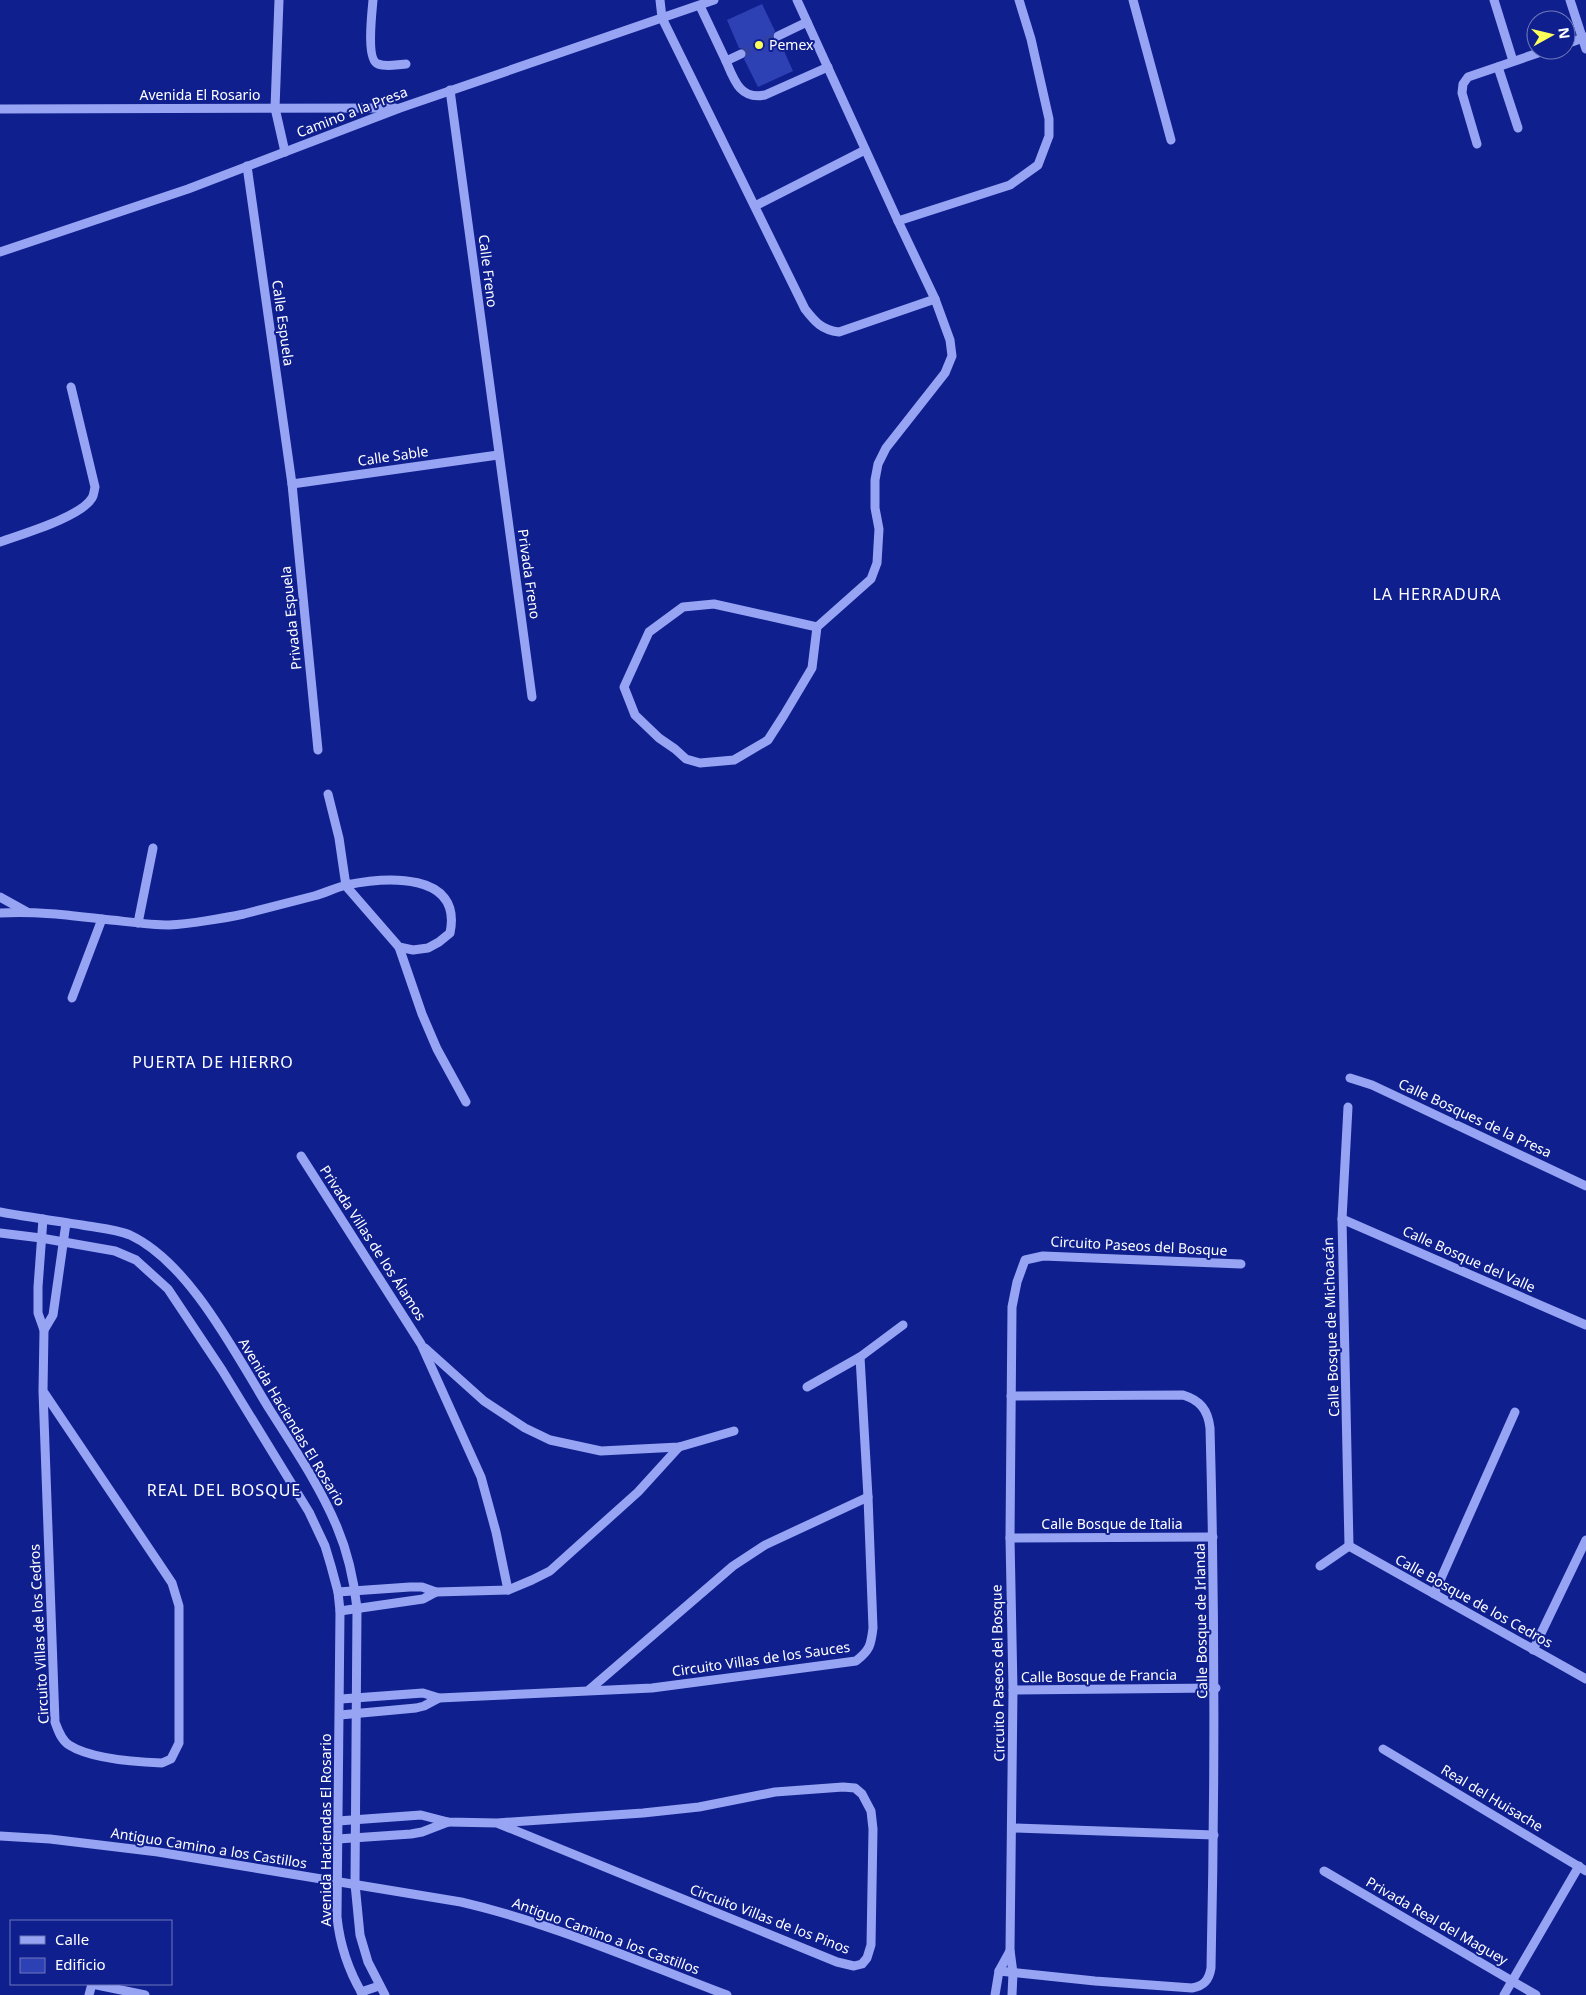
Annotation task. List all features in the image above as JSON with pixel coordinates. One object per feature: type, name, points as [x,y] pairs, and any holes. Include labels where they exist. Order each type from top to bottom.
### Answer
[{"type":"street","points":[[279,0],[275,108],[285,152]]},
{"type":"street","points":[[373,0],[371,47],[373,60],[376,64],[382,65],[406,64]]},
{"type":"street","points":[[660,0],[662,18],[805,308],[820,327],[828,331],[839,332],[935,299]]},
{"type":"street","name":"Camino a la Presa","points":[[0,252],[188,189],[450,90],[714,0]]},
{"type":"street","points":[[797,0],[935,299],[950,340],[952,356],[945,373],[886,448],[878,464],[875,480],[875,508],[879,529],[877,563],[871,579],[817,626],[812,668],[768,740],[734,760],[700,763],[686,758],[645,726],[635,716],[629,703],[624,686],[649,632],[683,607],[714,604],[817,626]]},
{"type":"street","points":[[898,221],[1010,185],[1038,165],[1049,136],[1049,119],[1031,39],[1019,0]]},
{"type":"street","points":[[1132,0],[1171,140]]},
{"type":"street","points":[[1494,0],[1513,62]]},
{"type":"street","points":[[1570,0],[1584,38],[1586,49]]},
{"type":"street","points":[[700,6],[735,82],[743,92],[756,97],[765,95],[828,67]]},
{"type":"street","points":[[778,36],[807,22]]},
{"type":"street","points":[[726,61],[741,54]]},
{"type":"street","points":[[1477,144],[1462,93],[1463,84],[1468,77],[1526,57]]},
{"type":"street","points":[[1498,67],[1518,128]]},
{"type":"street","name":"Calle Freno","points":[[450,90],[498,455]]},
{"type":"street","name":"Avenida El Rosario","points":[[0,109],[400,108]]},
{"type":"street","points":[[755,206],[865,150]]},
{"type":"street","name":"Calle Espuela","points":[[247,166],[292,484]]},
{"type":"street","points":[[0,542],[70,515],[86,506],[94,497],[95,487],[71,387]]},
{"type":"street","name":"Calle Sable","points":[[292,484],[498,455]]},
{"type":"street","name":"Privada Freno","points":[[498,455],[532,697]]},
{"type":"street","name":"Privada Espuela","points":[[292,484],[318,750]]},
{"type":"street","points":[[328,794],[339,838],[346,886],[399,947],[422,1014],[437,1049],[466,1102]]},
{"type":"street","points":[[138,923],[153,848]]},
{"type":"street","points":[[0,913],[27,912],[170,925],[241,914],[346,886],[405,881],[432,887],[442,894],[449,905],[452,916],[450,932],[439,942],[428,948],[413,950],[399,947]]},
{"type":"street","points":[[0,897],[27,912]]},
{"type":"street","points":[[72,998],[102,919]]},
{"type":"street","name":"Calle Bosques de la Presa","points":[[1350,1078],[1406,1101],[1586,1186]]},
{"type":"street","name":"Calle Bosque de Michoacán","points":[[1348,1107],[1342,1218],[1349,1546]]},
{"type":"street","name":"Privada Villas de los Álamos","points":[[301,1156],[421,1344]]},
{"type":"street","name":"Avenida Haciendas El Rosario","points":[[0,1212],[110,1230],[129,1235],[147,1245],[169,1262],[196,1294],[225,1336],[318,1487],[344,1544],[355,1590],[357,1608],[355,1884],[360,1935],[368,1962],[385,1995]]},
{"type":"street","name":"Calle Bosque del Valle","points":[[1342,1218],[1586,1325]]},
{"type":"street","name":"Circuito Villas de los Cedros","points":[[43,1391],[164,1571],[177,1595],[180,1627],[180,1743],[171,1759],[162,1763],[97,1756],[79,1750],[68,1744],[60,1736],[55,1722],[43,1391],[44,1330],[38,1313],[40,1238],[44,1219]]},
{"type":"street","name":"Circuito Villas de los Cedros","points":[[44,1330],[53,1315],[66,1223]]},
{"type":"street","name":"Avenida Haciendas El Rosario","points":[[0,1233],[115,1251],[136,1260],[168,1289],[222,1370],[309,1512],[325,1546],[338,1592],[340,1611],[340,1715],[336,1882],[339,1939],[346,1963],[362,1994]]},
{"type":"street","name":"Circuito Paseos del Bosque","points":[[1012,1995],[1013,1973],[1010,1950],[1014,1690],[1010,1538],[1012,1307],[1016,1282],[1024,1260],[1043,1256],[1241,1264]]},
{"type":"street","points":[[807,1387],[860,1357],[903,1325]]},
{"type":"street","points":[[421,1344],[484,1401],[524,1428],[550,1440],[601,1451],[679,1447],[734,1431]]},
{"type":"street","points":[[421,1344],[481,1477],[496,1532],[508,1590]]},
{"type":"street","name":"Circuito Villas de los Sauces","points":[[340,1699],[423,1692],[439,1698],[652,1688],[856,1661],[866,1653],[871,1645],[873,1628],[860,1357]]},
{"type":"street","name":"Calle Bosque de Irlanda","points":[[1011,1396],[1183,1395],[1192,1398],[1204,1407],[1210,1428],[1216,1688],[1211,1968],[1207,1981],[1199,1987],[1192,1988],[1013,1973]]},
{"type":"street","points":[[1434,1594],[1516,1412]]},
{"type":"street","points":[[338,1592],[410,1587],[422,1587],[436,1592],[508,1590],[550,1571],[638,1492],[679,1447]]},
{"type":"street","points":[[589,1690],[733,1566],[764,1545],[868,1496]]},
{"type":"street","name":"Calle Bosque de Italia","points":[[1010,1538],[1213,1537]]},
{"type":"street","points":[[1534,1650],[1586,1540]]},
{"type":"street","points":[[1320,1566],[1349,1546]]},
{"type":"street","name":"Calle Bosque de los Cedros","points":[[1349,1546],[1586,1679]]},
{"type":"street","points":[[340,1611],[423,1600],[436,1592]]},
{"type":"street","name":"Calle Bosque de Francia","points":[[1014,1690],[1216,1688]]},
{"type":"street","name":"Circuito Villas de los Sauces","points":[[340,1715],[416,1708],[439,1698]]},
{"type":"street","name":"Real del Huisache","points":[[1384,1749],[1582,1869]]},
{"type":"street","name":"Circuito Villas de los Pinos","points":[[338,1820],[421,1816],[448,1822],[497,1823],[643,1813],[699,1807],[775,1792],[843,1787],[855,1788],[862,1794],[871,1811],[873,1829],[870,1952],[862,1964],[854,1966],[837,1962],[497,1823]]},
{"type":"street","name":"Circuito Villas de los Pinos","points":[[338,1839],[422,1832],[448,1822]]},
{"type":"street","points":[[1013,1828],[1214,1835]]},
{"type":"street","name":"Antiguo Camino a los Castillos","points":[[0,1836],[50,1839],[158,1852],[460,1902],[491,1909],[544,1926],[727,1995]]},
{"type":"street","points":[[1504,1995],[1582,1869]]},
{"type":"street","name":"Privada Real del Maguey","points":[[1324,1871],[1536,1995]]},
{"type":"street","name":"Circuito Paseos del Bosque","points":[[995,1995],[999,1971],[1010,1950]]},
{"type":"street","points":[[999,1971],[1013,1973]]},
{"type":"street","points":[[97,1985],[145,1995]]},
{"type":"street","points":[[362,1994],[379,1986]]},
{"type":"building","name":"Pemex","points":[[762,4],[775,31],[772,38],[780,42],[793,71],[758,87],[744,59],[747,52],[739,48],[727,20]]},
{"type":"tunnel","points":[[741,54],[778,36]]},
{"type":"place","name":"Pemex","points":[[759,45]]},
{"type":"district","name":"LA HERRADURA","points":[[1437,594]]},
{"type":"district","name":"PUERTA DE HIERRO","points":[[213,1062]]},
{"type":"district","name":"REAL DEL BOSQUE","points":[[224,1490]]}]
